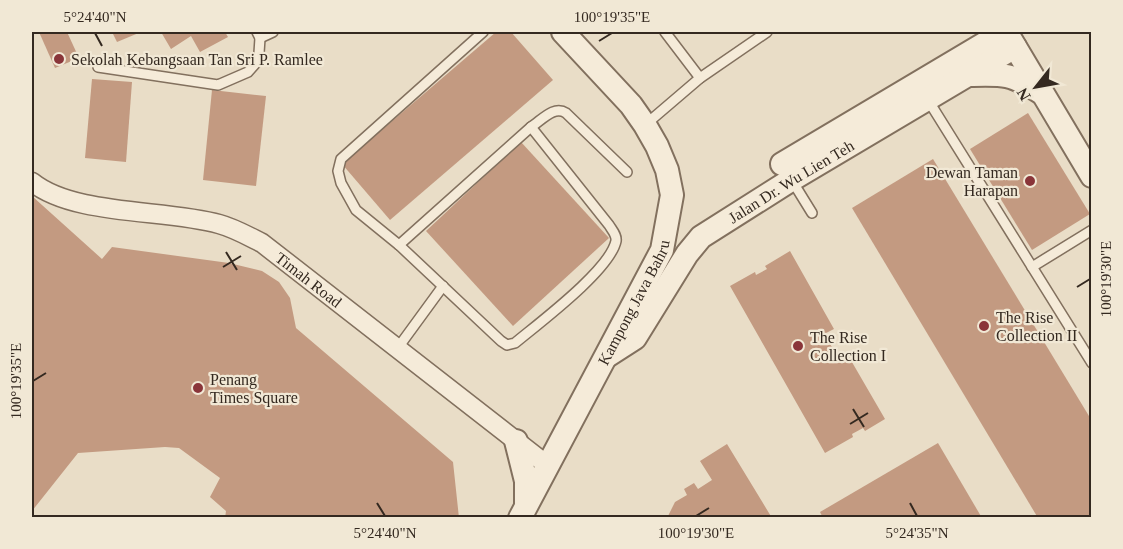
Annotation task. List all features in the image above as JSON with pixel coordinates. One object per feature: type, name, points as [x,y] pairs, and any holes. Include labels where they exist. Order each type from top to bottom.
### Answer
[{"type":"street","name":"Kampong Java Bahru","points":[[523,512],[662,250],[672,195],[667,170],[645,125],[631,105],[563,32]]},
{"type":"street","points":[[973,32],[962,68],[1016,77],[1044,94]]},
{"type":"street","points":[[1008,37],[1092,176]]},
{"type":"street","name":"Jalan Dr. Wu Lien Teh","points":[[606,357],[635,338],[687,254],[701,237],[787,172],[962,68],[1008,37]]},
{"type":"street","name":"Jalan Dr. Wu Lien Teh","points":[[787,172],[927,98],[962,68]]},
{"type":"street","name":"Timah Road","points":[[32,182],[43,191],[84,204],[220,224],[262,243],[547,465]]},
{"type":"street","points":[[516,441],[526,481],[523,512]]},
{"type":"lane","points":[[98,66],[218,85],[248,72],[260,53],[258,35],[273,32]]},
{"type":"lane","points":[[483,32],[341,159],[338,171],[341,183],[356,210],[399,245],[507,345],[515,343],[594,274],[607,260],[616,240],[615,233],[531,127]]},
{"type":"lane","points":[[665,32],[700,78]]},
{"type":"lane","points":[[645,125],[700,78],[767,32]]},
{"type":"lane","points":[[927,98],[1092,363]]},
{"type":"lane","points":[[399,245],[531,127],[555,110],[561,110],[627,172]]},
{"type":"lane","points":[[787,172],[812,213]]},
{"type":"lane","points":[[1032,267],[1092,230]]},
{"type":"lane","points":[[397,349],[443,286]]},
{"type":"building","points":[[39,32],[67,32],[79,58],[55,68]]},
{"type":"building","points":[[112,32],[141,32],[117,42]]},
{"type":"building","points":[[161,32],[225,32],[228,37],[200,52],[191,36],[171,49]]},
{"type":"building","points":[[496,32],[511,32],[553,80],[390,220],[342,164]]},
{"type":"building","points":[[92,79],[132,82],[126,162],[85,158]]},
{"type":"building","points":[[212,90],[266,96],[256,186],[203,180]]},
{"type":"building","name":"Dewan Taman Harapan","points":[[1028,113],[1090,214],[1032,250],[970,149]]},
{"type":"building","points":[[521,142],[609,238],[513,326],[426,231]]},
{"type":"building","name":"The Rise Collection II","points":[[933,159],[1092,421],[1092,518],[1038,518],[852,208]]},
{"type":"building","name":"Penang Times Square","points":[[32,196],[102,259],[112,247],[229,263],[262,271],[279,282],[290,298],[296,328],[453,462],[459,518],[225,518],[226,511],[210,497],[220,478],[179,448],[165,447],[78,453],[32,511]]},
{"type":"building","name":"The Rise Collection I","points":[[790,251],[834,329],[824,334],[841,362],[849,357],[885,419],[865,431],[863,428],[852,434],[853,437],[825,453],[730,286],[755,272],[756,275],[767,269],[765,266]]},
{"type":"building","points":[[938,443],[982,518],[823,518],[820,512]]},
{"type":"building","points":[[727,444],[772,518],[667,518],[675,502],[687,495],[684,489],[694,483],[698,489],[712,480],[700,461]]},
{"type":"place","name":"Sekolah Kebangsaan Tan Sri P. Ramlee","points":[[59,59]]},
{"type":"place","name":"Dewan Taman Harapan","points":[[1030,181]]},
{"type":"place","name":"The Rise Collection II","points":[[984,326]]},
{"type":"place","name":"The Rise Collection I","points":[[798,346]]},
{"type":"place","name":"Penang Times Square","points":[[198,388]]}]
